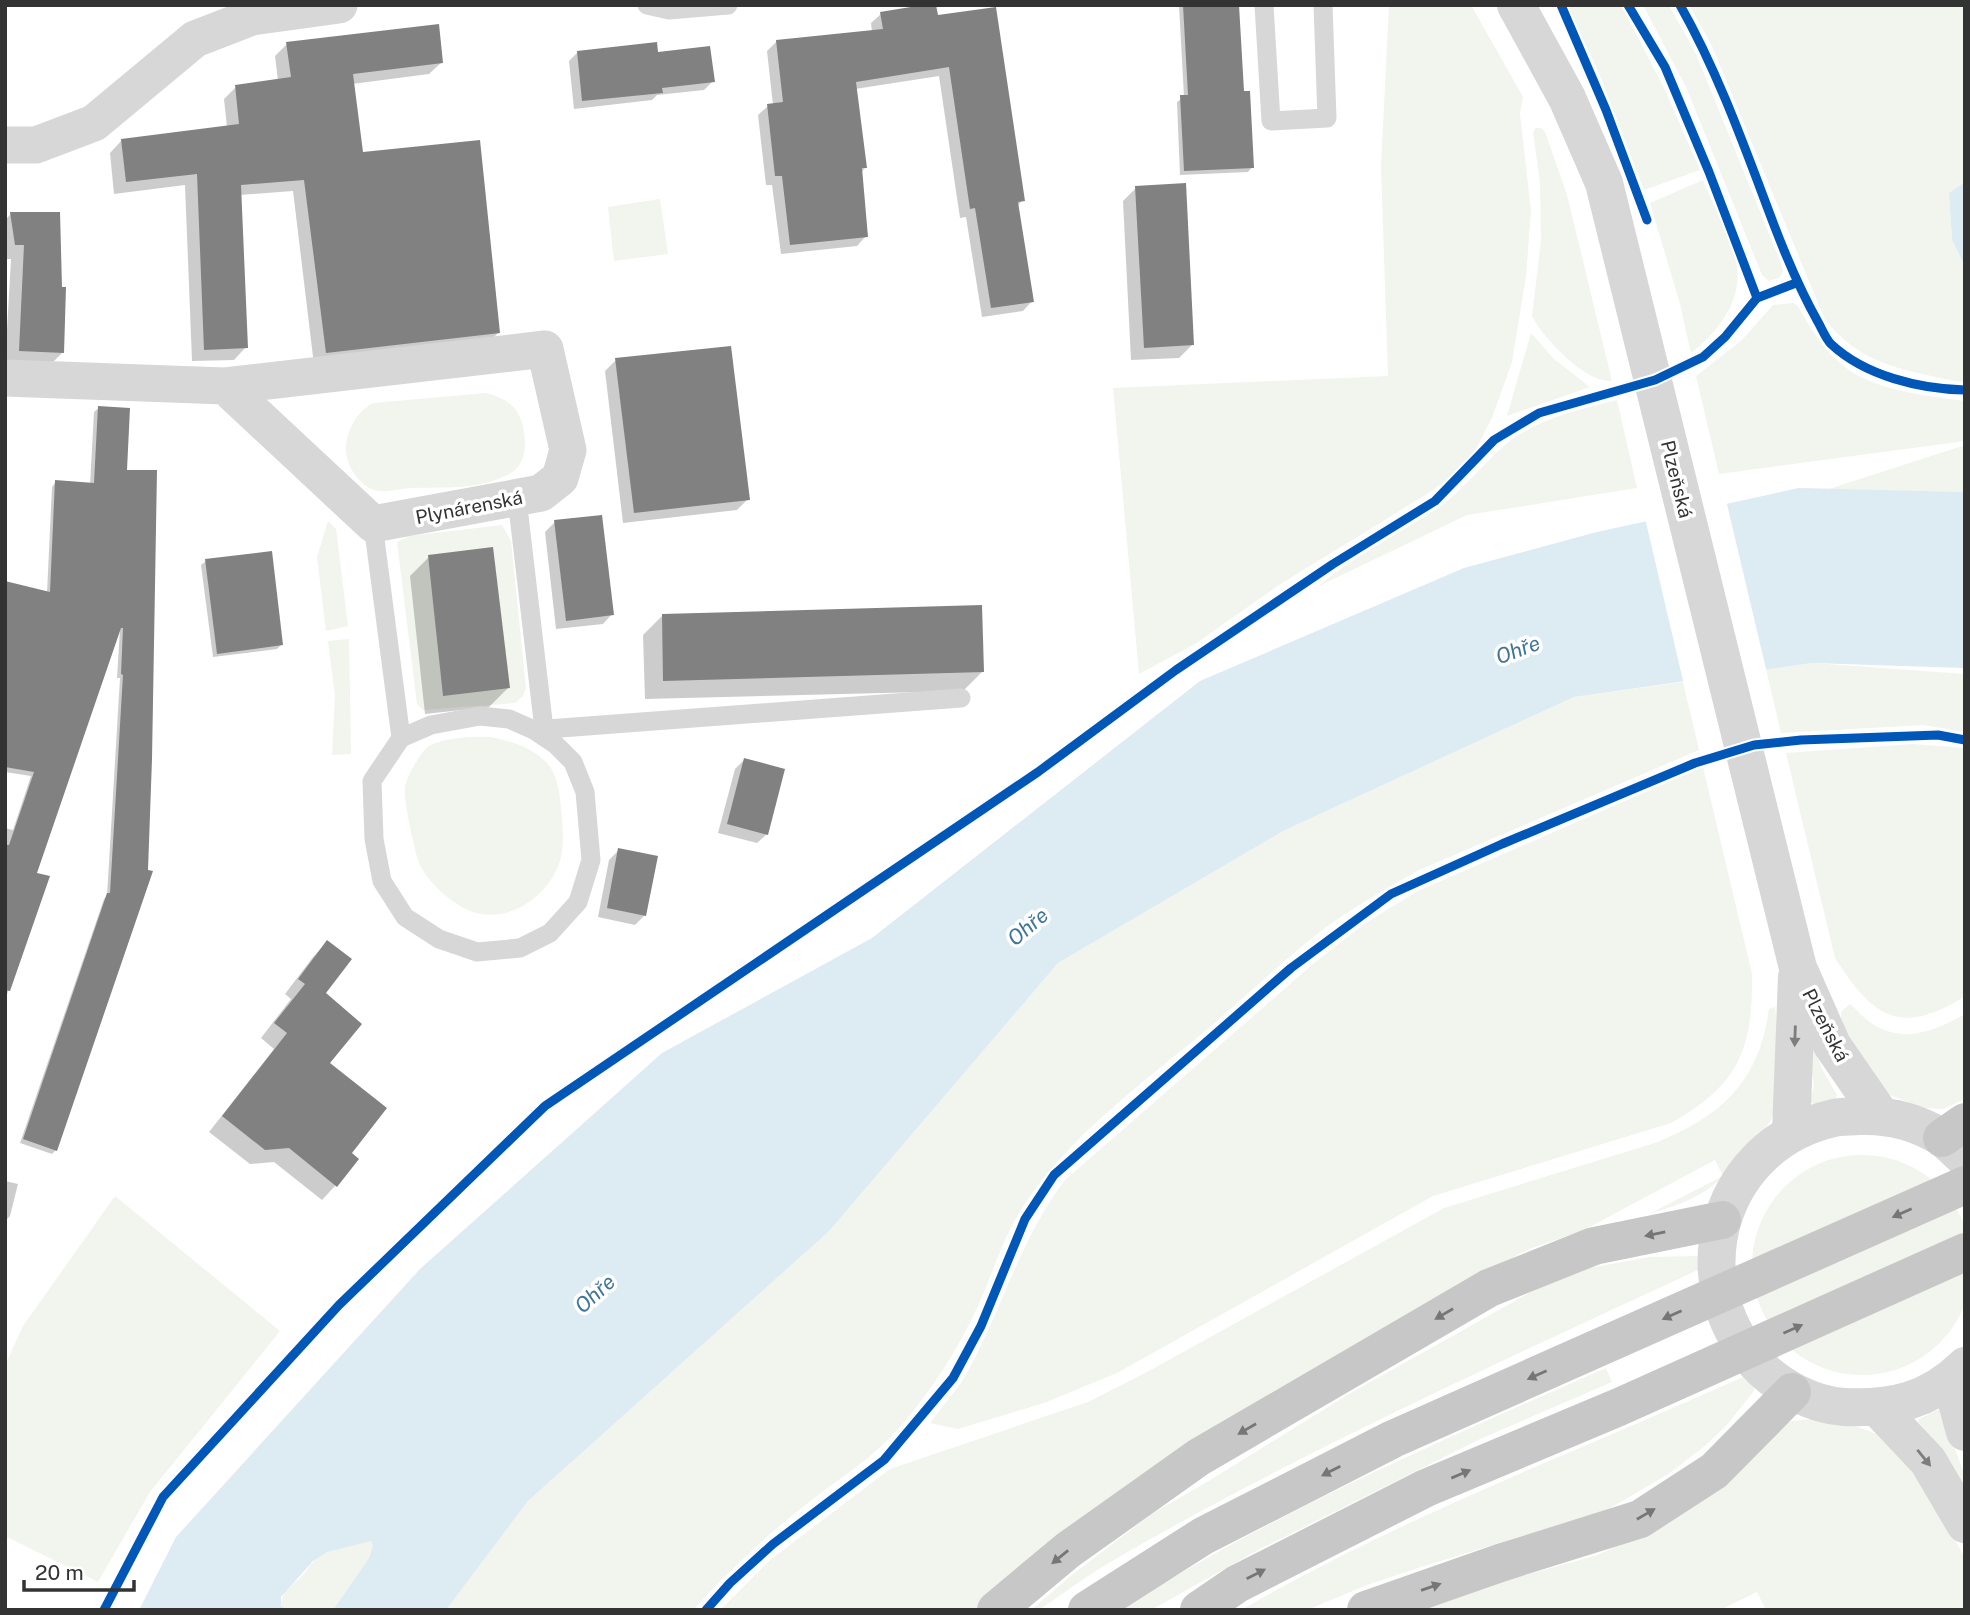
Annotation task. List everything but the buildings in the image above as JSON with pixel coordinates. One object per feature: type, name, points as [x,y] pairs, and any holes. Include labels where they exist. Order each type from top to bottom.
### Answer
[{"type":"highway","points":[[1087,1610],[1203,1536],[1393,1439],[1965,1185]]},
{"type":"highway","points":[[996,1610],[1068,1550],[1199,1457],[1489,1288],[1594,1246],[1722,1220]]},
{"type":"highway","points":[[1199,1610],[1237,1584],[1426,1489],[1619,1407],[1965,1252]]},
{"type":"highway","points":[[1366,1610],[1640,1518],[1714,1471],[1793,1392]]},
{"type":"street","points":[[5,145],[36,145],[94,123],[195,39],[252,18],[339,5]]},
{"type":"street","name":"Plzeňská","points":[[1516,5],[1567,98],[1604,183],[1796,961],[1832,1045],[1881,1116]]},
{"type":"street","name":"Plynárenská","points":[[5,378],[225,386],[545,349],[568,450],[560,478],[541,493],[517,499],[373,524]]},
{"type":"street","points":[[225,386],[373,524]]},
{"type":"street","name":"Plzeňská","points":[[1791,1133],[1796,961]]},
{"type":"street","points":[[1957,1139],[1912,1123],[1881,1116],[1835,1117],[1791,1133],[1761,1156],[1737,1185],[1722,1220],[1716,1264],[1718,1286],[1727,1318],[1743,1348],[1765,1372],[1793,1392],[1834,1406],[1878,1408],[1916,1399],[1958,1373],[1965,1432]]},
{"type":"street","points":[[1878,1408],[1928,1461],[1965,1524]]},
{"type":"lane","points":[[647,5],[669,10],[728,5]]},
{"type":"lane","points":[[1264,5],[1272,121],[1327,118],[1323,5]]},
{"type":"lane","points":[[517,499],[539,730]]},
{"type":"lane","points":[[373,524],[401,738]]},
{"type":"lane","points":[[539,730],[961,698]]},
{"type":"lane","points":[[480,716],[509,719],[539,730],[573,762],[585,792],[591,860],[578,902],[550,933],[520,948],[477,953],[439,939],[405,917],[382,881],[374,839],[372,781],[401,738],[431,725],[480,716]]},
{"type":"shaded area","points":[[1389,5],[1471,5],[1523,97],[1520,114],[1531,211],[1526,276],[1512,362],[1492,418],[1475,451],[1451,477],[1279,585],[1195,644],[1139,674],[1113,388],[1388,376],[1381,166]]},
{"type":"shaded area","points":[[1567,5],[1621,5],[1664,88],[1700,170],[1644,190],[1599,73]]},
{"type":"shaded area","points":[[1643,5],[1669,5],[1696,54],[1781,263],[1783,272],[1779,278],[1769,281],[1762,275],[1686,87]]},
{"type":"shaded area","points":[[1689,5],[1965,5],[1965,182],[1949,193],[1952,240],[1965,266],[1965,382],[1883,363],[1847,342],[1825,320],[1712,46]]},
{"type":"shaded area","points":[[1536,128],[1545,132],[1567,195],[1612,381],[1590,375],[1566,358],[1532,316],[1541,241],[1540,183],[1533,132]]},
{"type":"shaded area","points":[[1703,180],[1732,247],[1738,279],[1736,292],[1726,316],[1710,336],[1691,353],[1680,304],[1650,203]]},
{"type":"shaded area","points":[[660,199],[668,254],[614,261],[608,207]]},
{"type":"shaded area","points":[[1793,303],[1827,350],[1840,363],[1867,380],[1899,390],[1965,401],[1965,441],[1719,474],[1696,376],[1742,340],[1773,305]]},
{"type":"shaded area","points":[[1531,333],[1554,359],[1590,387],[1507,416]]},
{"type":"shaded area","points":[[486,393],[510,403],[521,419],[524,450],[518,467],[511,473],[476,485],[378,491],[361,482],[353,471],[347,458],[347,438],[357,417],[373,403]]},
{"type":"shaded area","points":[[1617,400],[1637,488],[1467,515],[1317,587],[1442,505],[1516,437],[1543,422]]},
{"type":"shaded area","points":[[1965,445],[1965,492],[1829,489]]},
{"type":"shaded area","points":[[328,521],[336,529],[348,626],[326,631],[317,557]]},
{"type":"shaded area","points":[[502,525],[511,541],[526,688],[523,696],[515,703],[423,710],[417,704],[397,542],[410,536]]},
{"type":"shaded area","points":[[349,639],[351,754],[332,755],[335,696],[328,641]]},
{"type":"shaded area","points":[[1812,663],[1965,674],[1965,732],[1923,725],[1781,733],[1766,669]]},
{"type":"shaded area","points":[[1683,682],[1699,750],[1419,870],[1366,901],[1302,946],[1106,1113],[1061,1158],[1022,1208],[962,1337],[944,1369],[911,1414],[869,1457],[766,1538],[693,1610],[446,1610],[528,1501],[829,1230],[1058,963],[1283,831],[1574,697]]},
{"type":"shaded area","points":[[491,737],[529,749],[548,764],[558,786],[563,833],[562,852],[557,869],[541,892],[520,908],[494,915],[464,908],[438,889],[425,873],[415,850],[405,793],[411,771],[429,746],[452,739]]},
{"type":"shaded area","points":[[1913,744],[1965,748],[1965,996],[1942,1009],[1905,1018],[1875,1007],[1835,958],[1786,753]]},
{"type":"shaded area","points":[[1703,767],[1752,974],[1752,1000],[1745,1044],[1727,1079],[1712,1094],[1671,1123],[1433,1196],[1117,1373],[1044,1403],[958,1429],[930,1423],[968,1371],[1024,1249],[1065,1180],[1313,964],[1364,924],[1418,891]]},
{"type":"shaded area","points":[[1850,1004],[1872,1024],[1899,1034],[1932,1029],[1965,1014],[1965,1099],[1943,1109],[1924,1108],[1879,1091],[1841,1025],[1841,1012]]},
{"type":"shaded area","points":[[1775,1007],[1777,1097],[1771,1120],[1761,1133],[1740,1151],[1723,1176],[1715,1160],[1582,1231],[1529,1249],[1492,1269],[1004,1584],[977,1610],[720,1610],[770,1560],[890,1469],[1088,1402],[1444,1208],[1655,1143],[1700,1121],[1718,1108],[1746,1076],[1764,1035],[1769,1009]]},
{"type":"shaded area","points":[[1813,1042],[1821,1067],[1837,1095],[1835,1100],[1814,1105],[1810,1101],[1814,1086],[1809,1048]]},
{"type":"shaded area","points":[[1862,1155],[1904,1163],[1940,1187],[1964,1223],[1972,1265],[1964,1307],[1940,1343],[1904,1367],[1862,1375],[1820,1367],[1784,1343],[1760,1307],[1752,1265],[1760,1223],[1784,1187],[1820,1163]]},
{"type":"shaded area","points":[[1723,1176],[1697,1196],[1649,1214]]},
{"type":"shaded area","points":[[115,1196],[280,1331],[150,1492],[98,1582],[5,1536],[5,1365],[23,1326]]},
{"type":"shaded area","points":[[1699,1256],[1698,1270],[1332,1443],[1109,1563],[1039,1610],[1031,1610],[1153,1513],[1349,1394],[1545,1284],[1584,1269],[1650,1257]]},
{"type":"shaded area","points":[[1606,1368],[1612,1382],[1478,1440],[1260,1549],[1151,1610],[1121,1610],[1179,1574],[1298,1510],[1420,1451]]},
{"type":"shaded area","points":[[1743,1377],[1754,1386],[1754,1391],[1726,1426],[1670,1473],[1607,1510],[1367,1585],[1307,1610],[1241,1610],[1364,1544],[1490,1486]]},
{"type":"shaded area","points":[[1940,1409],[1965,1476],[1965,1495],[1937,1445],[1918,1422]]},
{"type":"shaded area","points":[[1812,1419],[1858,1427],[1884,1437],[1913,1465],[1965,1558],[1965,1610],[1766,1610],[1757,1592],[1720,1610],[1418,1610],[1486,1586],[1598,1555],[1664,1523],[1775,1429],[1792,1421]]},
{"type":"shaded area","points":[[371,1541],[373,1546],[369,1558],[333,1610],[288,1610],[281,1607],[285,1593],[318,1557],[340,1547]]},
{"type":"water","points":[[1965,182],[1965,266],[1952,240],[1949,193]]},
{"type":"water","name":"Ohře","points":[[1799,488],[1965,492],[1965,668],[1812,663],[1574,697],[1283,831],[1058,963],[829,1231],[528,1501],[446,1610],[333,1610],[369,1558],[373,1546],[371,1541],[327,1552],[313,1561],[281,1597],[281,1606],[288,1610],[139,1610],[176,1537],[420,1269],[662,1053],[872,938],[1200,681],[1464,568],[1597,532]]},
{"type":"pier","points":[[1726,500],[1767,673],[1684,685],[1645,518]]},
{"type":"cycle path","points":[[1561,5],[1606,110],[1647,220]]},
{"type":"cycle path","points":[[1628,5],[1665,67],[1757,298],[1796,283]]},
{"type":"cycle path","points":[[1680,5],[1719,85],[1794,274],[1829,342],[1860,365],[1894,379],[1930,387],[1965,390]]},
{"type":"cycle path","points":[[104,1610],[163,1497],[339,1305],[545,1106],[1038,772],[1176,670],[1333,564],[1435,501],[1494,440],[1539,413],[1655,380],[1703,357],[1725,337],[1757,298]]},
{"type":"cycle path","points":[[706,1610],[730,1583],[773,1544],[884,1460],[953,1378],[981,1326],[1025,1219],[1054,1175],[1291,968],[1391,894],[1695,763],[1754,745],[1801,740],[1938,735],[1965,740]]}]
